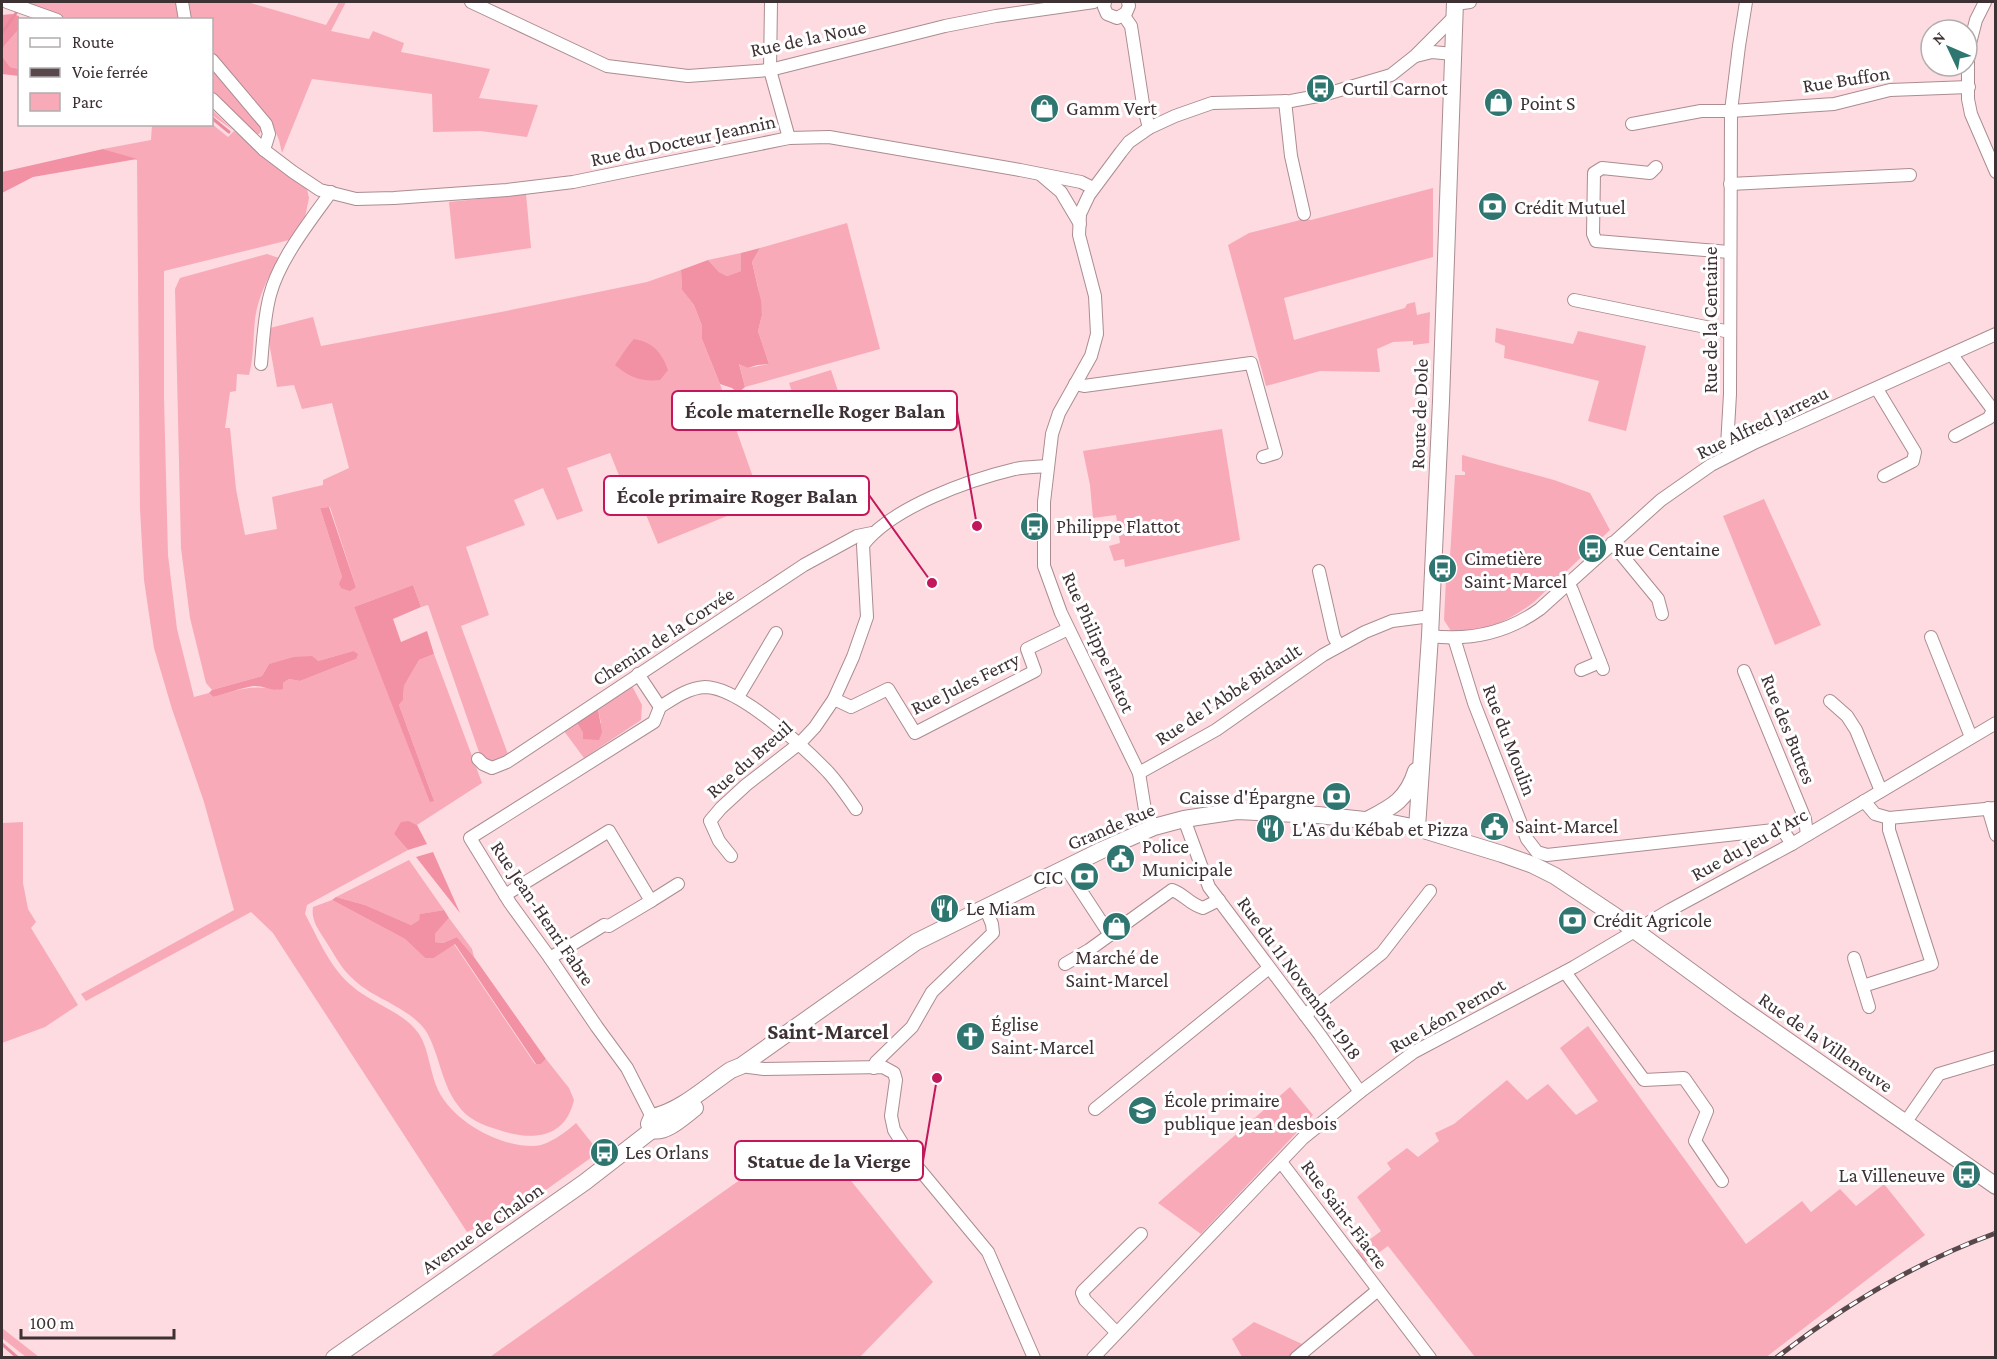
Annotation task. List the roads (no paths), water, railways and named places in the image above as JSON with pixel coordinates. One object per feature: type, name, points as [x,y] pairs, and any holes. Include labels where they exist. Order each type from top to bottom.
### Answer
[{"type":"main road","name":"Route de Dole","points":[[1417,828],[1430,636],[1441,401],[1453,54],[1459,6]]},
{"type":"main road","points":[[1367,820],[1394,806],[1402,799],[1414,779],[1421,753]]},
{"type":"main road","name":"Grande Rue","points":[[656,1123],[916,942],[1154,827],[1184,819],[1237,811],[1262,811],[1367,820],[1417,828],[1502,854],[1540,869],[1577,890],[1635,931]]},
{"type":"main road","name":"Rue de la Villeneuve","points":[[1635,931],[1737,1006],[1995,1186]]},
{"type":"main road","name":"Avenue de Chalon","points":[[334,1358],[576,1188],[656,1123]]},
{"type":"street","points":[[7,2],[51,18]]},
{"type":"street","points":[[182,2],[185,18]]},
{"type":"street","name":"Rue de la Noue","points":[[471,2],[607,66],[688,76],[770,70],[945,26],[996,16],[1099,2]]},
{"type":"street","points":[[771,2],[770,70],[789,138]]},
{"type":"street","points":[[1099,2],[1110,16],[1117,18],[1124,16],[1128,10],[1128,2]]},
{"type":"street","name":"Rue de la Centaine","points":[[1730,455],[1727,446],[1730,393],[1731,111],[1738,46],[1746,2]]},
{"type":"street","points":[[1995,5],[1987,2],[1976,20],[1968,51],[1968,99],[1971,114],[1995,172]]},
{"type":"street","name":"Rue Philippe Flatot","points":[[1154,827],[1145,810],[1139,773],[1060,613],[1044,566],[1044,502],[1052,434],[1059,413],[1091,356],[1097,334],[1095,296],[1079,235],[1080,214],[1093,188],[1129,142],[1149,128],[1212,103],[1285,102],[1323,95],[1391,75],[1415,56],[1459,6]]},
{"type":"street","points":[[1124,16],[1131,26],[1149,128]]},
{"type":"street","points":[[1415,56],[1432,52],[1453,54]]},
{"type":"street","points":[[213,61],[267,124],[269,134],[264,150]]},
{"type":"street","name":"Rue Buffon","points":[[1731,111],[1834,105],[1890,90],[1969,87]]},
{"type":"street","name":"Rue du Docteur Jeannin","points":[[213,100],[264,150],[293,172],[320,190],[356,199],[394,198],[562,183],[789,138],[841,139],[1074,181],[1093,188]]},
{"type":"street","points":[[1285,102],[1291,156],[1304,214]]},
{"type":"street","points":[[1632,124],[1701,111],[1731,111]]},
{"type":"street","points":[[1656,166],[1650,173],[1602,168],[1594,173],[1593,234],[1596,241],[1729,252]]},
{"type":"street","points":[[1040,175],[1061,192],[1080,224]]},
{"type":"street","points":[[1730,184],[1910,175]]},
{"type":"street","points":[[261,364],[270,296],[274,285],[299,238],[331,192]]},
{"type":"street","points":[[1574,300],[1730,332]]},
{"type":"street","name":"Rue Alfred Jarreau","points":[[1430,636],[1474,637],[1510,627],[1524,620],[1540,609],[1661,500],[1712,465],[1995,334]]},
{"type":"street","points":[[1952,355],[1993,410],[1989,418],[1955,436]]},
{"type":"street","points":[[1075,384],[1084,386],[1251,363],[1276,453],[1263,457]]},
{"type":"street","points":[[1877,389],[1916,452],[1913,461],[1884,476]]},
{"type":"street","points":[[872,533],[891,518],[948,491],[1016,468],[1047,466]]},
{"type":"street","name":"Chemin de la Corvée","points":[[478,759],[492,768],[507,762],[804,565],[856,536],[872,533]]},
{"type":"street","name":"Rue du Breuil","points":[[731,856],[719,841],[710,821],[721,808],[800,743],[815,727],[834,699],[867,618],[863,545],[872,533]]},
{"type":"street","points":[[1612,543],[1658,599],[1662,614]]},
{"type":"street","points":[[1319,571],[1334,637],[1339,646]]},
{"type":"street","points":[[1568,584],[1601,665],[1581,670]]},
{"type":"street","name":"Rue de l'Abbé Bidault","points":[[1139,773],[1216,730],[1306,666],[1365,632],[1392,621],[1431,616]]},
{"type":"street","name":"Rue Jules Ferry","points":[[834,699],[851,707],[888,689],[915,733],[1035,671],[1027,649],[1068,629]]},
{"type":"street","points":[[738,697],[776,633]]},
{"type":"street","points":[[1931,637],[1971,737]]},
{"type":"street","name":"Rue du Moulin","points":[[1454,638],[1474,703],[1527,839],[1537,852],[1547,855],[1782,829],[1792,844]]},
{"type":"street","name":"Rue des Buttes","points":[[1744,671],[1804,819],[1807,835]]},
{"type":"street","points":[[638,674],[660,707],[687,691],[707,687],[738,697],[800,743],[829,774],[856,809]]},
{"type":"street","points":[[1830,701],[1847,716],[1856,730],[1881,791]]},
{"type":"street","name":"Rue Jean-Henri Fabre","points":[[656,1123],[627,1068],[505,895],[470,838],[654,722],[660,707]]},
{"type":"street","name":"Rue du Jeu d'Arc","points":[[1635,931],[1670,909],[1792,844],[1995,723]]},
{"type":"street","points":[[1864,801],[1875,814],[1889,818],[1992,808],[1995,835]]},
{"type":"street","points":[[1863,986],[1932,964],[1889,830],[1889,818]]},
{"type":"street","name":"Rue du 11 Novembre 1918","points":[[1184,819],[1209,887],[1360,1092]]},
{"type":"street","points":[[505,895],[609,831],[651,901]]},
{"type":"street","points":[[1066,868],[1110,935]]},
{"type":"street","points":[[550,958],[604,925],[609,926],[678,884]]},
{"type":"street","points":[[1065,964],[1173,890],[1179,892],[1193,905],[1203,908],[1219,900]]},
{"type":"street","points":[[1305,1015],[1382,953],[1430,891]]},
{"type":"street","points":[[874,1068],[876,1062],[912,1027],[932,992],[993,933],[985,907]]},
{"type":"street","name":"Rue Léon Pernot","points":[[1093,1358],[1303,1138],[1360,1092],[1413,1052],[1565,972],[1635,931]]},
{"type":"street","points":[[1854,958],[1869,1007]]},
{"type":"street","points":[[1095,1109],[1269,968]]},
{"type":"street","points":[[1565,972],[1644,1080],[1684,1078],[1707,1111],[1695,1141],[1722,1181]]},
{"type":"street","points":[[1905,1123],[1939,1074],[1995,1057]]},
{"type":"street","points":[[741,1066],[764,1069],[883,1067],[894,1072],[896,1080],[891,1116],[894,1130],[915,1164],[988,1252],[1034,1358]]},
{"type":"street","name":"Rue Saint-Fiacre","points":[[1281,1162],[1430,1358]]},
{"type":"street","points":[[1116,1332],[1085,1300],[1082,1293],[1141,1234]]},
{"type":"street","name":"Rue Saint-Fiacre","points":[[1300,1356],[1378,1290]]},
{"type":"waterway","points":[[2,33],[16,13]]},
{"type":"waterway","points":[[213,119],[229,132]]},
{"type":"waterway","points":[[2,1344],[18,1358]]},
{"type":"railway","points":[[1776,1358],[1827,1321],[1881,1287],[1937,1257],[1996,1233]]},
{"type":"place","name":"Curtil Carnot","points":[[1321,88]]},
{"type":"place","name":"Point S","points":[[1499,103]]},
{"type":"place","name":"Gamm Vert","points":[[1045,108]]},
{"type":"place","name":"Crédit Mutuel","points":[[1493,207]]},
{"type":"place","name":"École maternelle Roger Balan","points":[[977,526]]},
{"type":"place","name":"Philippe Flattot","points":[[1035,526]]},
{"type":"place","name":"Rue Centaine","points":[[1593,549]]},
{"type":"place","name":"Cimetière Saint-Marcel","points":[[1443,569]]},
{"type":"place","name":"École primaire Roger Balan","points":[[932,583]]},
{"type":"place","name":"Caisse d'Épargne","points":[[1336,797]]},
{"type":"place","name":"Saint-Marcel","points":[[1494,826]]},
{"type":"place","name":"L'As du Kébab et Pizza","points":[[1271,829]]},
{"type":"place","name":"Police Municipale","points":[[1121,858]]},
{"type":"place","name":"CIC","points":[[1084,877]]},
{"type":"place","name":"Le Miam","points":[[945,908]]},
{"type":"place","name":"Crédit Agricole","points":[[1572,920]]},
{"type":"place","name":"Marché de Saint-Marcel","points":[[1117,926]]},
{"type":"place","name":"Église Saint-Marcel","points":[[970,1036]]},
{"type":"place","name":"Statue de la Vierge","points":[[937,1078]]},
{"type":"place","name":"École primaire publique jean desbois","points":[[1143,1111]]},
{"type":"place","name":"Les Orlans","points":[[604,1152]]},
{"type":"place","name":"La Villeneuve","points":[[1966,1175]]},
{"type":"district","name":"Saint-Marcel","points":[[828,1031]]}]
